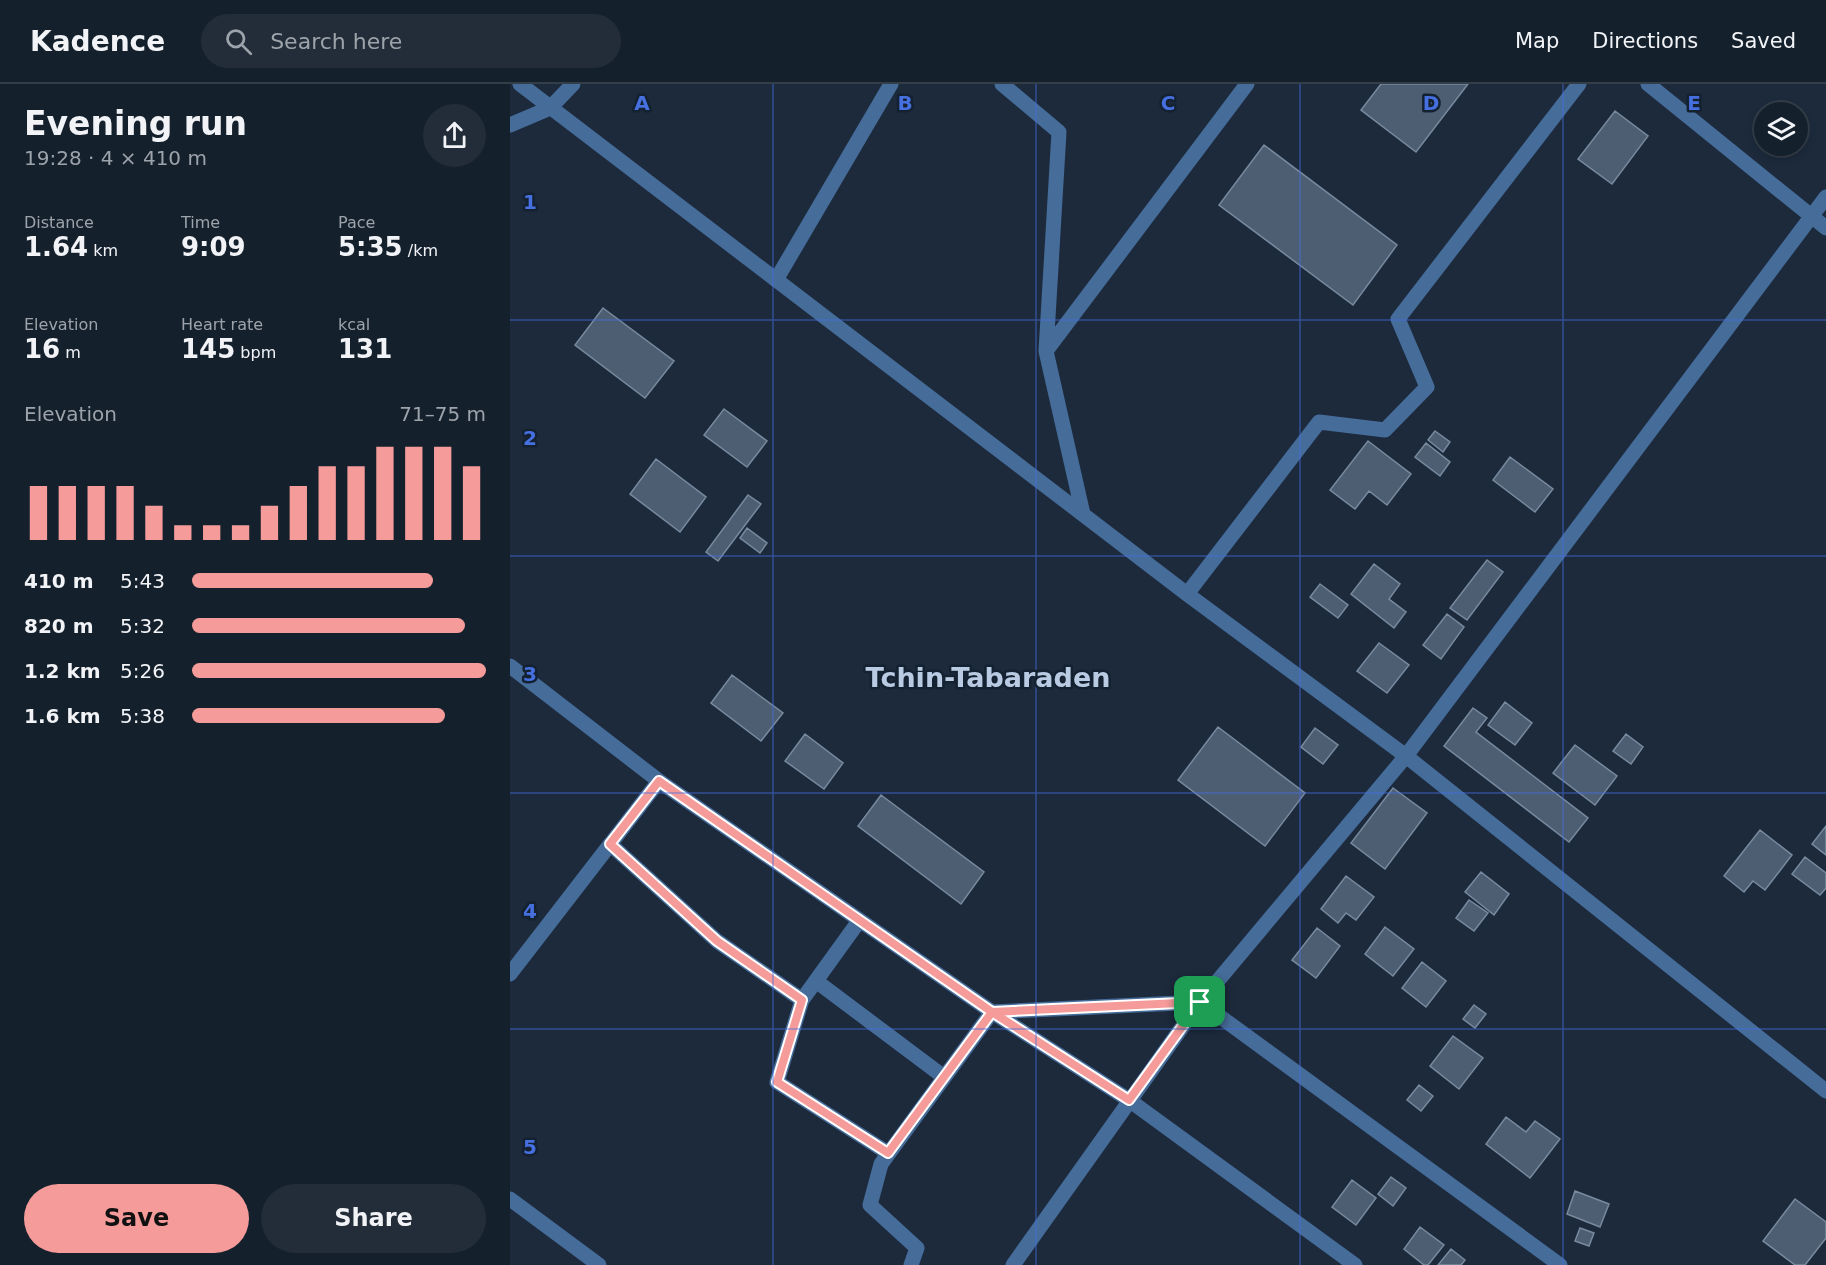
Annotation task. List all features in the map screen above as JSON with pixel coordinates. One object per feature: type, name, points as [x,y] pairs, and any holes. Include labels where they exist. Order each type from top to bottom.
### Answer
[{"type":"street","points":[[520,84],[1187,594],[1406,756],[1826,1090]]},
{"type":"street","points":[[510,125],[550,108],[573,84]]},
{"type":"street","points":[[776,280],[891,84]]},
{"type":"street","points":[[1002,84],[1059,132],[1046,351],[1083,514]]},
{"type":"street","points":[[1046,351],[1247,84]]},
{"type":"street","points":[[1187,594],[1319,422],[1385,430],[1427,387],[1398,319],[1579,84]]},
{"type":"street","points":[[1648,84],[1826,228]]},
{"type":"street","points":[[1013,1265],[1200,1002],[1406,756],[1826,197]]},
{"type":"street","points":[[510,666],[659,781],[992,1012],[1129,1100],[1354,1265]]},
{"type":"street","points":[[510,974],[659,781]]},
{"type":"street","points":[[610,844],[717,941],[802,1000]]},
{"type":"street","points":[[859,921],[802,1000],[777,1082],[888,1153]]},
{"type":"street","points":[[816,981],[944,1077]]},
{"type":"street","points":[[992,1012],[1200,1002],[1560,1265]]},
{"type":"street","points":[[911,1265],[917,1248],[870,1205],[880,1164],[992,1012]]},
{"type":"street","points":[[510,1199],[599,1265]]},
{"type":"building","points":[[1381,84],[1468,84],[1416,152],[1361,110]]},
{"type":"building","points":[[1615,111],[1648,136],[1612,184],[1578,159]]},
{"type":"building","points":[[1264,145],[1397,245],[1353,305],[1219,205]]},
{"type":"building","points":[[603,308],[674,361],[645,398],[575,345]]},
{"type":"building","points":[[724,409],[767,441],[747,467],[704,435]]},
{"type":"building","points":[[1435,431],[1450,442],[1443,452],[1428,440]]},
{"type":"building","points":[[1368,441],[1411,474],[1387,505],[1369,491],[1355,509],[1330,490]]},
{"type":"building","points":[[1426,443],[1450,462],[1440,476],[1415,457]]},
{"type":"building","points":[[1510,457],[1553,489],[1535,512],[1493,480]]},
{"type":"building","points":[[656,459],[706,497],[680,532],[630,494]]},
{"type":"building","points":[[748,495],[761,504],[718,561],[706,552]]},
{"type":"building","points":[[747,528],[767,543],[760,553],[740,538]]},
{"type":"building","points":[[1487,560],[1503,572],[1467,620],[1450,608]]},
{"type":"building","points":[[1374,564],[1400,584],[1389,599],[1406,612],[1394,628],[1351,594]]},
{"type":"building","points":[[1320,584],[1348,605],[1338,618],[1310,597]]},
{"type":"building","points":[[1447,614],[1464,627],[1441,659],[1423,645]]},
{"type":"building","points":[[1379,643],[1409,665],[1387,693],[1357,671]]},
{"type":"building","points":[[732,675],[783,713],[761,741],[711,703]]},
{"type":"building","points":[[1505,702],[1532,723],[1515,745],[1488,725]]},
{"type":"building","points":[[1473,708],[1487,718],[1476,732],[1588,818],[1569,842],[1444,746]]},
{"type":"building","points":[[1218,727],[1305,793],[1265,846],[1178,780]]},
{"type":"building","points":[[1315,728],[1338,745],[1323,764],[1301,747]]},
{"type":"building","points":[[805,734],[843,763],[824,789],[785,761]]},
{"type":"building","points":[[1626,734],[1643,747],[1631,764],[1613,751]]},
{"type":"building","points":[[1575,745],[1617,776],[1595,805],[1553,773]]},
{"type":"building","points":[[1393,788],[1427,813],[1385,869],[1351,843]]},
{"type":"building","points":[[881,795],[984,872],[961,904],[858,826]]},
{"type":"building","points":[[1826,826],[1826,855],[1812,844]]},
{"type":"building","points":[[1760,830],[1792,855],[1765,890],[1753,881],[1744,892],[1724,876]]},
{"type":"building","points":[[1805,857],[1826,873],[1826,888],[1820,895],[1792,874]]},
{"type":"building","points":[[1481,872],[1509,894],[1494,915],[1465,892]]},
{"type":"building","points":[[1346,876],[1374,897],[1356,920],[1346,913],[1338,923],[1321,909]]},
{"type":"building","points":[[1469,900],[1488,913],[1474,931],[1456,918]]},
{"type":"building","points":[[1385,927],[1414,949],[1393,976],[1365,954]]},
{"type":"building","points":[[1317,928],[1340,946],[1316,978],[1292,960]]},
{"type":"building","points":[[1422,962],[1446,981],[1426,1007],[1402,988]]},
{"type":"building","points":[[1474,1005],[1486,1014],[1475,1028],[1463,1019]]},
{"type":"building","points":[[1453,1036],[1483,1058],[1459,1089],[1430,1066]]},
{"type":"building","points":[[1419,1085],[1433,1096],[1421,1111],[1407,1100]]},
{"type":"building","points":[[1506,1117],[1526,1132],[1535,1121],[1560,1139],[1530,1178],[1486,1144]]},
{"type":"building","points":[[1391,1177],[1406,1188],[1393,1206],[1378,1194]]},
{"type":"building","points":[[1352,1180],[1376,1198],[1356,1225],[1332,1207]]},
{"type":"building","points":[[1575,1191],[1609,1204],[1600,1227],[1567,1214]]},
{"type":"building","points":[[1795,1199],[1826,1222],[1826,1238],[1805,1265],[1795,1265],[1763,1241]]},
{"type":"building","points":[[1420,1227],[1444,1245],[1428,1265],[1424,1265],[1404,1249]]},
{"type":"building","points":[[1580,1228],[1594,1233],[1589,1246],[1575,1241]]},
{"type":"building","points":[[1451,1249],[1465,1260],[1461,1265],[1438,1265]]},
{"type":"district","name":"Tchin-Tabaraden","points":[[988,678]]},
{"type":"route","points":[[1200,1002],[992,1012],[659,781],[610,844],[717,941],[802,1000],[777,1082],[888,1153],[992,1012],[1129,1100],[1200,1002]]}]
